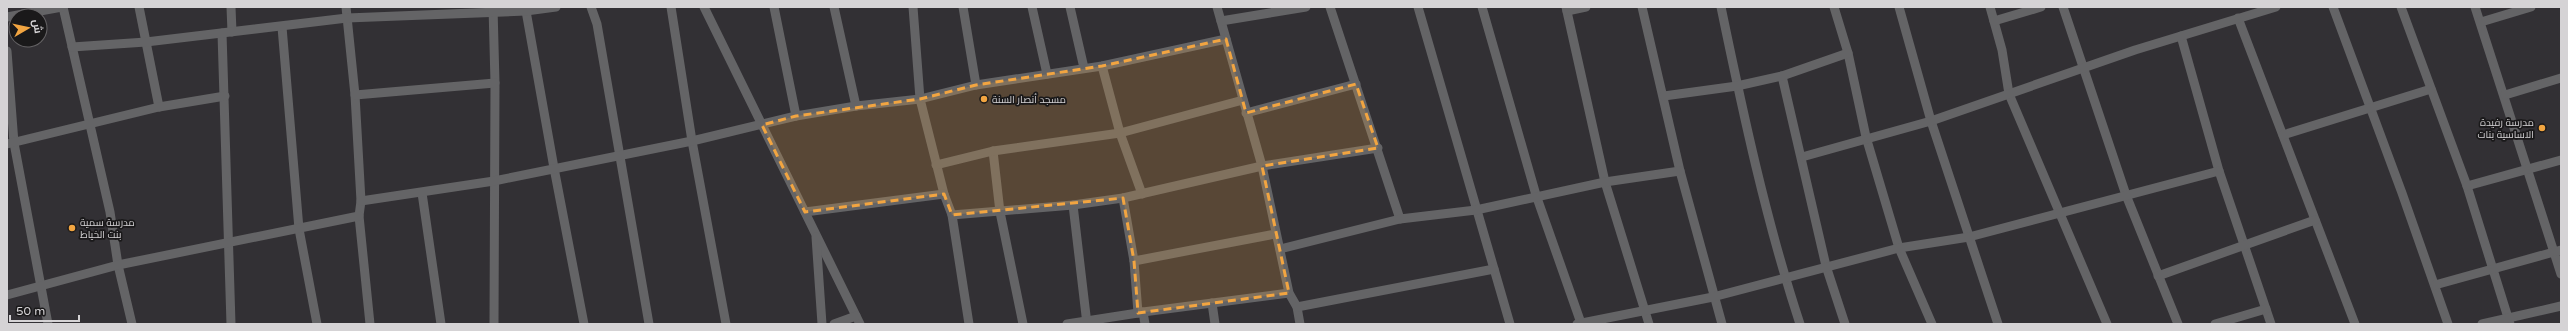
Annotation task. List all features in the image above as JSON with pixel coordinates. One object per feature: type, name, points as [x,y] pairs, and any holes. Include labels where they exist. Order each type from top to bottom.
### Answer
[{"type":"street","points":[[7,17],[62,7],[88,125],[110,212],[118,265],[132,324]]},
{"type":"street","points":[[139,7],[159,107]]},
{"type":"street","points":[[230,7],[232,32]]},
{"type":"street","points":[[346,7],[355,95],[361,201],[359,216],[370,324]]},
{"type":"street","points":[[72,47],[146,42],[282,27],[347,18],[429,10],[526,11],[556,7]]},
{"type":"street","points":[[591,7],[597,24],[649,324]]},
{"type":"street","points":[[671,7],[692,142],[726,324]]},
{"type":"street","points":[[704,7],[858,320],[834,324]]},
{"type":"street","points":[[774,7],[796,116]]},
{"type":"street","points":[[834,7],[856,106]]},
{"type":"street","points":[[913,7],[920,99],[944,194],[952,214],[970,324]]},
{"type":"street","points":[[963,7],[976,85]]},
{"type":"street","points":[[1032,7],[1046,74]]},
{"type":"street","points":[[1070,7],[1084,68]]},
{"type":"street","points":[[1217,7],[1262,166],[1275,234],[1280,249],[1289,293],[1297,307],[1300,324]]},
{"type":"street","points":[[1221,21],[1306,7]]},
{"type":"street","points":[[1330,7],[1378,148],[1400,219]]},
{"type":"street","points":[[1418,7],[1510,324]]},
{"type":"street","points":[[1482,7],[1536,196],[1579,324],[1643,309],[1713,297],[1826,266],[1899,248],[1969,236],[2219,172]]},
{"type":"street","points":[[1586,7],[1567,9],[1605,182],[1643,309],[1649,324]]},
{"type":"street","points":[[1642,7],[1664,96],[1680,171],[1713,297],[1722,324]]},
{"type":"street","points":[[1721,7],[1737,86],[1785,278],[1800,324]]},
{"type":"street","points":[[1834,7],[1848,53],[1866,137],[1899,248],[1932,324]]},
{"type":"street","points":[[1899,7],[1931,121],[1998,324]]},
{"type":"street","points":[[1990,7],[2009,94],[2107,324]]},
{"type":"street","points":[[1994,21],[2041,7]]},
{"type":"street","points":[[2062,7],[2084,67],[2126,195],[2178,324]]},
{"type":"street","points":[[1802,157],[1866,137],[1931,121],[2084,67],[2238,18],[2258,10],[2276,7]]},
{"type":"street","points":[[2333,7],[2371,108],[2448,324]]},
{"type":"street","points":[[2401,7],[2467,186],[2509,321]]},
{"type":"street","points":[[2475,7],[2529,170],[2558,251],[2561,274]]},
{"type":"street","points":[[2481,22],[2531,7]]},
{"type":"street","points":[[493,10],[495,83],[494,324]]},
{"type":"street","points":[[526,11],[584,324]]},
{"type":"street","points":[[2238,18],[2355,324]]},
{"type":"street","points":[[282,27],[299,229],[317,324]]},
{"type":"street","points":[[222,34],[225,96],[227,244],[231,324]]},
{"type":"street","points":[[2181,36],[2219,172],[2271,324]]},
{"type":"street","points":[[361,201],[422,194],[494,181],[692,142],[796,116],[856,106],[920,99],[976,85],[1102,66],[1226,39]]},
{"type":"street","points":[[7,51],[11,144],[39,287],[48,324]]},
{"type":"street","points":[[1664,96],[1737,86],[1782,76],[1848,53]]},
{"type":"street","points":[[1102,66],[1120,133],[1142,194]]},
{"type":"street","points":[[1782,76],[1802,157],[1826,266],[1845,324]]},
{"type":"street","points":[[2505,95],[2561,78]]},
{"type":"street","points":[[355,95],[495,83]]},
{"type":"street","points":[[1246,113],[1356,84]]},
{"type":"street","points":[[2283,135],[2431,89]]},
{"type":"street","points":[[11,144],[159,107],[225,96]]},
{"type":"street","points":[[936,165],[993,151],[1120,133],[1243,100]]},
{"type":"street","points":[[952,214],[1000,212],[1073,205],[1123,198],[1262,166],[1378,148]]},
{"type":"street","points":[[993,151],[1000,212],[1023,324]]},
{"type":"street","points":[[2467,186],[2561,160]]},
{"type":"street","points":[[1280,249],[1400,219],[1476,210],[1605,182],[1680,171]]},
{"type":"street","points":[[422,194],[441,324]]},
{"type":"street","points":[[806,212],[944,194]]},
{"type":"street","points":[[1123,198],[1141,312],[1145,324]]},
{"type":"street","points":[[1073,205],[1087,322]]},
{"type":"street","points":[[7,295],[118,265],[359,216]]},
{"type":"street","points":[[2158,276],[2315,220]]},
{"type":"street","points":[[815,231],[822,324]]},
{"type":"street","points":[[1134,261],[1275,234]]},
{"type":"street","points":[[2435,285],[2558,251]]},
{"type":"street","points":[[1297,307],[1494,269]]},
{"type":"street","points":[[1067,324],[1087,322],[1141,312],[1289,293]]},
{"type":"street","points":[[1212,303],[1215,324]]},
{"type":"street","points":[[2482,324],[2509,321],[2561,306]]},
{"type":"street","points":[[2215,324],[2266,309]]},
{"type":"highlighted area","points":[[1226,39],[1246,113],[1356,84],[1378,148],[1262,166],[1289,293],[1138,313],[1134,261],[1123,198],[952,215],[944,194],[805,212],[762,125],[796,116],[920,99],[976,85],[1102,66]]},
{"type":"place","name":"مسجد أنصار السنة","points":[[984,99]]},
{"type":"place","name":"مدرسة رفيدة الاساسية بنات","points":[[2542,128]]},
{"type":"place","name":"مدرسة سمية بنت الخياط","points":[[72,228]]}]
